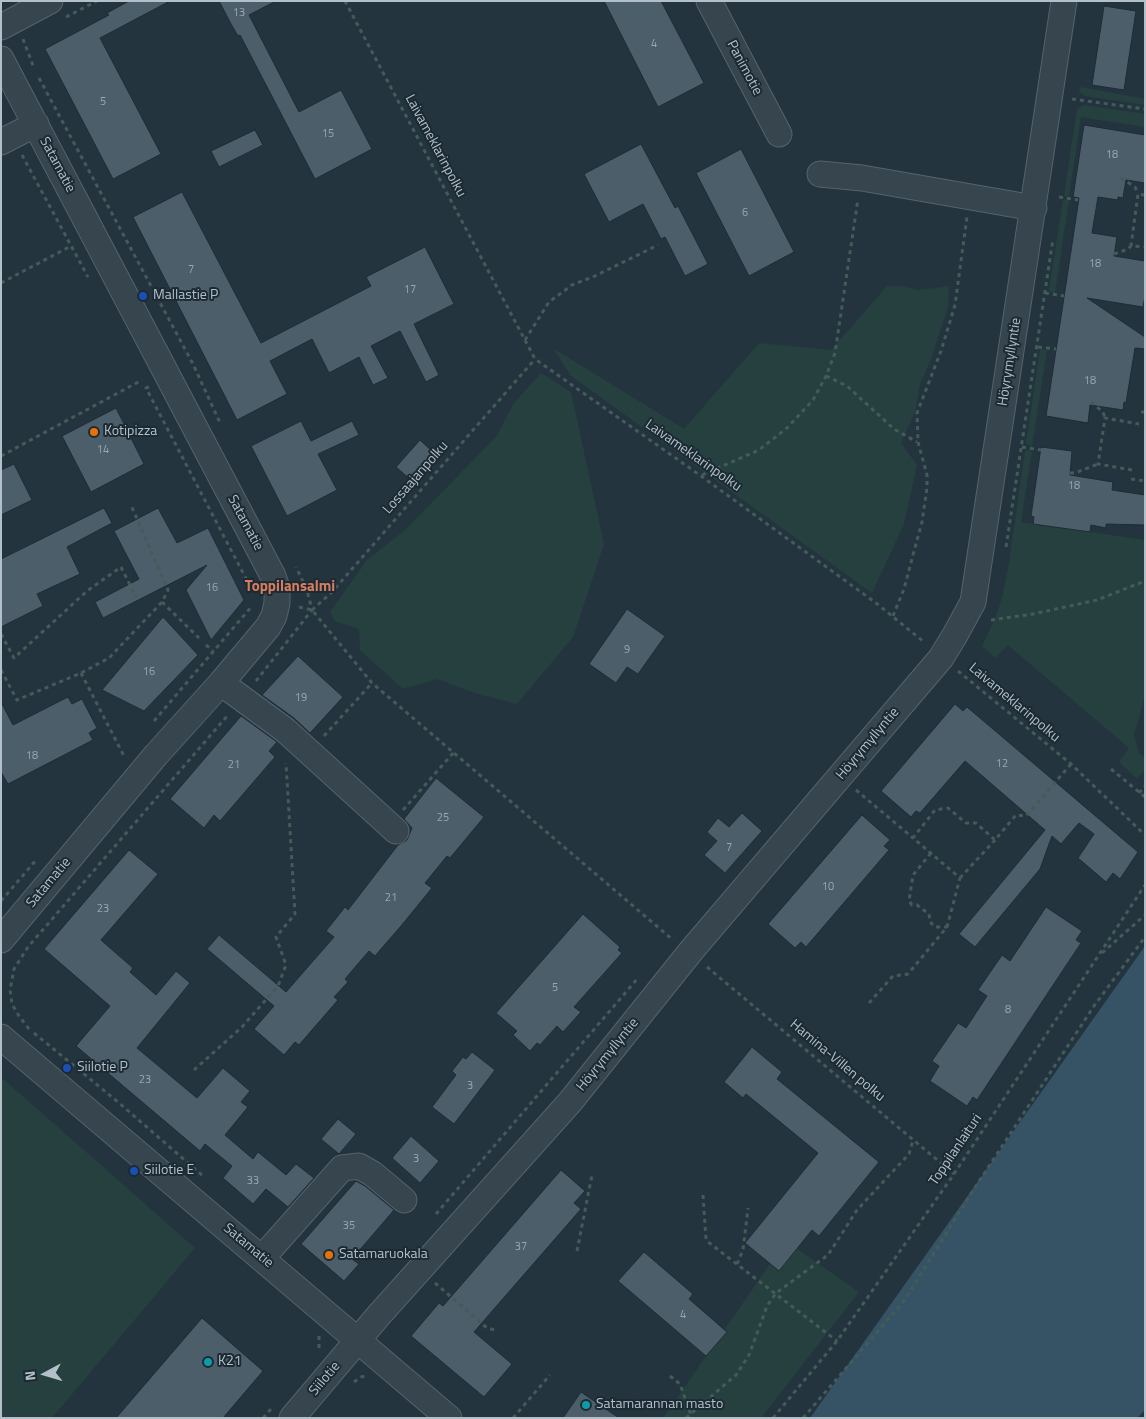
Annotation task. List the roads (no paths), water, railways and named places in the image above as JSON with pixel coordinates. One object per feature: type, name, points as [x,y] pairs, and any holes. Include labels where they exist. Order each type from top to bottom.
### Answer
[{"type":"street","points":[[9,23],[50,1]]},
{"type":"street","name":"Panimotie","points":[[709,1],[779,134]]},
{"type":"street","name":"Höyrymyllyntie","points":[[358,1340],[570,1102],[703,959],[954,665],[973,602],[1046,206],[1064,1]]},
{"type":"street","name":"Satamatie","points":[[1,59],[272,576],[278,603],[268,627],[221,683],[156,755],[1,940]]},
{"type":"street","points":[[7,139],[36,124]]},
{"type":"street","points":[[820,174],[862,178],[971,198],[1046,206]]},
{"type":"street","points":[[221,683],[285,730],[393,828]]},
{"type":"street","name":"Satamatie","points":[[1,1037],[449,1418]]},
{"type":"street","points":[[262,1258],[342,1168],[359,1166],[373,1174],[404,1200]]},
{"type":"street","name":"Siilotie","points":[[292,1418],[358,1340]]},
{"type":"water","points":[[1145,946],[1145,1410],[1137,1418],[810,1418]]},
{"type":"place","name":"Mallastie P","points":[[143,296]]},
{"type":"place","name":"Kotipizza","points":[[94,432]]},
{"type":"place","name":"Siilotie P","points":[[67,1068]]},
{"type":"place","name":"Siilotie E","points":[[134,1171]]},
{"type":"place","name":"Satamaruokala","points":[[329,1255]]},
{"type":"place","name":"K21","points":[[208,1362]]},
{"type":"place","name":"Satamarannan masto","points":[[586,1405]]},
{"type":"district","name":"Toppilansalmi","points":[[290,587]]}]
